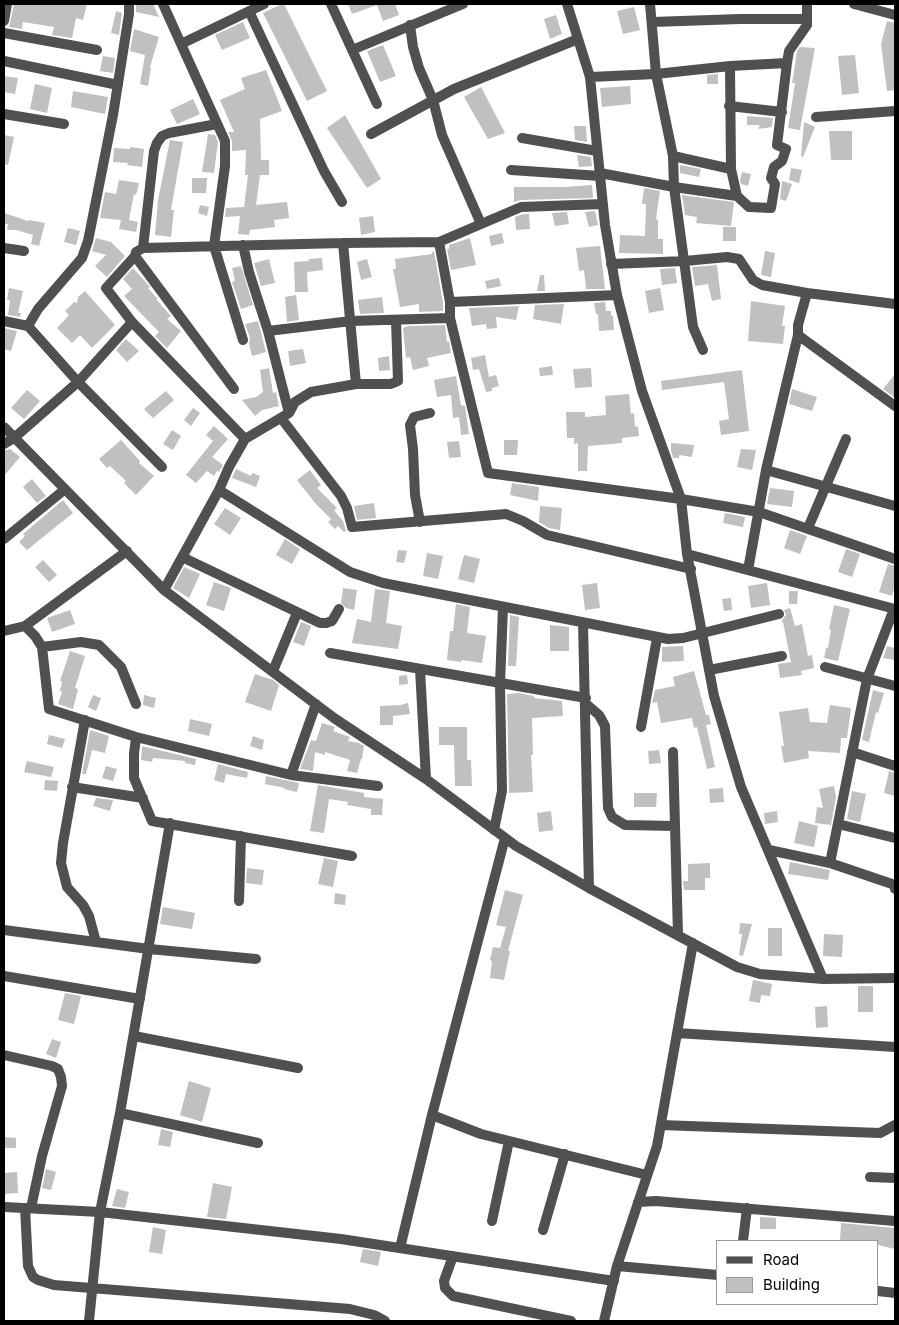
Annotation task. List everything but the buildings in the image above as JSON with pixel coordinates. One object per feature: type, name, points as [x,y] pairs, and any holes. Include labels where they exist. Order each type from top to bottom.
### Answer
[{"type":"street","points":[[4,21],[7,4]]},
{"type":"street","points":[[28,326],[38,309],[82,258],[88,241],[113,115],[129,4]]},
{"type":"street","points":[[164,4],[224,141],[225,166],[214,246],[243,340]]},
{"type":"street","points":[[182,44],[264,4]]},
{"type":"street","points":[[331,4],[377,104]]},
{"type":"street","points":[[352,50],[463,4]]},
{"type":"street","points":[[567,4],[590,77],[603,204],[617,295],[642,391],[681,499],[688,554],[714,696],[741,787],[823,979]]},
{"type":"street","points":[[650,4],[656,74],[672,156],[674,187],[693,327],[703,350]]},
{"type":"street","points":[[511,170],[600,174],[737,196],[749,207],[771,208],[775,184],[771,178],[772,172],[774,167],[782,161],[786,149],[777,145],[787,63],[790,51],[807,25],[807,4]]},
{"type":"street","points":[[854,4],[895,15]]},
{"type":"street","points":[[249,11],[324,171],[342,202]]},
{"type":"street","points":[[652,22],[807,19]]},
{"type":"street","points":[[410,26],[419,68],[433,100],[437,121],[446,148],[481,224]]},
{"type":"street","points":[[4,33],[97,50]]},
{"type":"street","points":[[370,134],[454,89],[578,39]]},
{"type":"street","points":[[4,61],[118,85]]},
{"type":"street","points":[[590,77],[656,74],[730,66],[787,63]]},
{"type":"street","points":[[730,66],[731,169],[737,196]]},
{"type":"street","points":[[729,106],[782,112]]},
{"type":"street","points":[[816,116],[895,111]]},
{"type":"street","points":[[4,114],[64,124]]},
{"type":"street","points":[[143,248],[154,151],[157,143],[162,136],[169,133],[217,124]]},
{"type":"street","points":[[522,138],[597,152]]},
{"type":"street","points":[[672,156],[731,169]]},
{"type":"street","points":[[245,439],[132,322],[106,288],[135,256],[136,252],[143,248],[343,242],[439,242],[521,207],[603,204]]},
{"type":"street","points":[[343,242],[356,384]]},
{"type":"street","points":[[439,242],[450,302],[450,318],[488,473],[681,499],[760,512],[895,559]]},
{"type":"street","points":[[243,245],[249,272],[268,331],[285,415],[340,496],[347,508],[352,527],[506,514],[523,521],[547,535],[691,570]]},
{"type":"street","points":[[4,248],[24,250]]},
{"type":"street","points":[[135,256],[234,389]]},
{"type":"street","points":[[611,264],[685,262],[726,257],[739,259],[753,280],[762,285],[807,293],[895,304]]},
{"type":"street","points":[[748,570],[760,512],[766,470],[798,335],[798,325],[807,293]]},
{"type":"street","points":[[450,302],[617,295]]},
{"type":"street","points":[[268,331],[351,321],[450,318]]},
{"type":"street","points":[[164,590],[245,439],[285,415],[295,402],[311,392],[356,384],[391,384],[398,381],[396,320]]},
{"type":"street","points":[[4,321],[28,326],[78,382],[162,468]]},
{"type":"street","points":[[4,444],[14,438],[78,382],[132,322]]},
{"type":"street","points":[[798,335],[895,406]]},
{"type":"street","points":[[420,522],[415,495],[410,425],[414,417],[430,413]]},
{"type":"street","points":[[4,427],[64,490],[127,551],[138,566],[164,590],[316,704],[426,779],[505,838],[589,888],[693,942],[725,961],[760,974],[823,979],[895,978]]},
{"type":"street","points":[[808,528],[846,439]]},
{"type":"street","points":[[766,470],[895,506]]},
{"type":"street","points":[[4,539],[64,490]]},
{"type":"street","points":[[219,490],[350,572],[383,583],[668,640],[702,634],[779,614]]},
{"type":"street","points":[[4,631],[25,626],[127,551]]},
{"type":"street","points":[[688,554],[895,609],[867,679],[830,863]]},
{"type":"street","points":[[182,557],[320,623],[326,624],[336,617],[339,609]]},
{"type":"street","points":[[494,830],[502,791],[500,684],[503,607]]},
{"type":"street","points":[[273,671],[297,613]]},
{"type":"street","points":[[583,623],[589,888]]},
{"type":"street","points":[[25,626],[42,647],[49,709],[136,737],[291,775],[378,786]]},
{"type":"street","points":[[641,727],[657,638]]},
{"type":"street","points":[[42,647],[81,642],[99,646],[120,667],[136,704]]},
{"type":"street","points":[[330,653],[586,701],[599,715],[605,726],[608,808],[612,817],[625,825],[675,826]]},
{"type":"street","points":[[709,670],[782,656]]},
{"type":"street","points":[[824,667],[895,686]]},
{"type":"street","points":[[420,669],[426,779]]},
{"type":"street","points":[[291,775],[316,704]]},
{"type":"street","points":[[85,720],[72,787],[61,863],[67,887],[90,916],[96,942]]},
{"type":"street","points":[[136,737],[134,778],[152,820],[352,856]]},
{"type":"street","points":[[673,752],[678,935]]},
{"type":"street","points":[[852,752],[895,766]]},
{"type":"street","points":[[72,787],[143,798]]},
{"type":"street","points":[[89,1321],[94,1288],[100,1212],[134,1036],[170,824]]},
{"type":"street","points":[[838,824],[895,838]]},
{"type":"street","points":[[239,901],[241,836]]},
{"type":"street","points":[[400,1248],[432,1115],[505,838]]},
{"type":"street","points":[[769,850],[830,863],[895,885],[895,889]]},
{"type":"street","points":[[4,930],[148,949],[256,959]]},
{"type":"street","points":[[604,1321],[617,1266],[657,1146],[693,942]]},
{"type":"street","points":[[4,976],[140,999]]},
{"type":"street","points":[[677,1033],[895,1047]]},
{"type":"street","points":[[134,1036],[298,1068]]},
{"type":"street","points":[[4,1055],[52,1066],[58,1069],[61,1076],[62,1086],[28,1208],[28,1266],[33,1277],[54,1285],[350,1309],[374,1315],[385,1321]]},
{"type":"street","points":[[120,1113],[258,1142]]},
{"type":"street","points":[[432,1115],[481,1134],[647,1175]]},
{"type":"street","points":[[661,1125],[880,1133],[895,1125]]},
{"type":"street","points":[[492,1221],[509,1141]]},
{"type":"street","points":[[543,1230],[566,1154]]},
{"type":"street","points":[[870,1177],[895,1178]]},
{"type":"street","points":[[638,1202],[656,1201],[895,1221]]},
{"type":"street","points":[[4,1207],[100,1212],[340,1239],[614,1281]]},
{"type":"street","points":[[743,1240],[747,1208]]},
{"type":"street","points":[[452,1256],[444,1281],[445,1288],[453,1296],[571,1321]]},
{"type":"street","points":[[617,1266],[716,1275]]},
{"type":"street","points":[[879,1291],[895,1293]]}]
